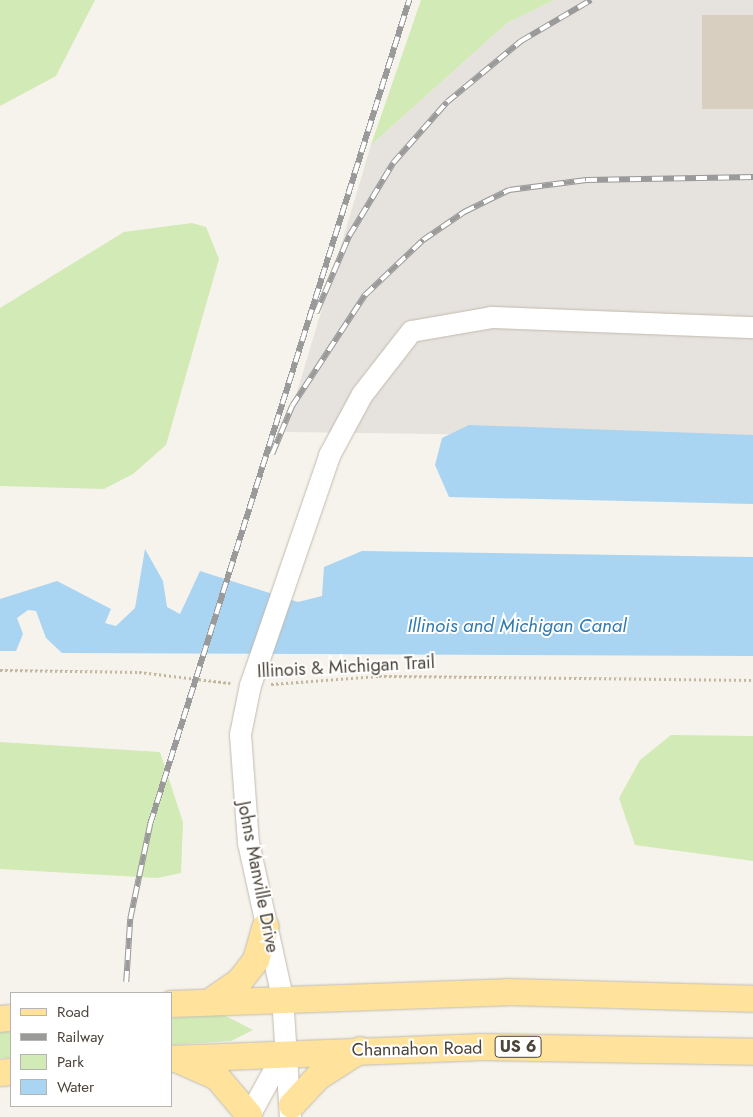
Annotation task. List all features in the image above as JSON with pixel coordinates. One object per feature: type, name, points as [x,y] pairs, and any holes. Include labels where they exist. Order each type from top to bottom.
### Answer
[{"type":"main road","points":[[210,1002],[239,982],[251,967],[266,926]]},
{"type":"main road","points":[[172,1004],[282,997],[508,992],[753,999]]},
{"type":"main road","name":"Channahon Road","points":[[174,1059],[283,1052],[589,1047],[753,1052]]},
{"type":"main road","points":[[291,1111],[318,1077],[360,1050]]},
{"type":"main road","points":[[174,1059],[217,1077],[248,1116]]},
{"type":"street","name":"Johns Manville Drive","points":[[291,1111],[283,1052],[282,997],[266,926],[241,788],[240,734],[253,676],[280,593],[330,455],[362,394],[411,331],[491,317],[753,327]]},
{"type":"street","points":[[248,1116],[283,1052]]},
{"type":"path","name":"Illinois & Michigan Trail","points":[[0,670],[253,676],[753,680]]},
{"type":"shaded area","points":[[554,0],[753,0],[753,438],[285,432],[371,145],[507,23]]},
{"type":"green space","points":[[0,0],[95,0],[56,76],[0,106]]},
{"type":"green space","points":[[421,0],[554,0],[507,23],[371,145]]},
{"type":"green space","points":[[192,223],[206,227],[219,259],[166,445],[133,474],[104,489],[0,486],[0,308],[124,232]]},
{"type":"green space","points":[[671,735],[753,736],[753,861],[635,845],[619,798],[640,760]]},
{"type":"green space","points":[[0,742],[160,752],[183,822],[181,873],[157,878],[0,869]]},
{"type":"green space","points":[[224,1015],[253,1030],[231,1041],[172,1045],[172,1018]]},
{"type":"green space","points":[[0,1030],[10,1030],[10,1058],[0,1058]]},
{"type":"water","points":[[469,425],[753,435],[753,504],[449,497],[435,465],[442,438]]},
{"type":"water","name":"Illinois and Michigan Canal","points":[[145,549],[163,581],[167,607],[180,614],[200,571],[298,602],[322,596],[324,567],[362,551],[753,557],[753,656],[62,653],[46,638],[36,611],[28,610],[17,618],[23,634],[16,651],[0,651],[0,599],[57,581],[111,609],[105,623],[116,626],[135,608]]},
{"type":"building","points":[[702,15],[753,15],[753,109],[702,109]]},
{"type":"railway","points":[[126,982],[130,919],[150,824],[409,0]]},
{"type":"railway","points":[[316,313],[349,236],[393,163],[447,102],[521,41],[591,0]]},
{"type":"railway","points":[[272,454],[292,406],[365,295],[423,240],[464,212],[509,190],[586,180],[753,177]]}]
